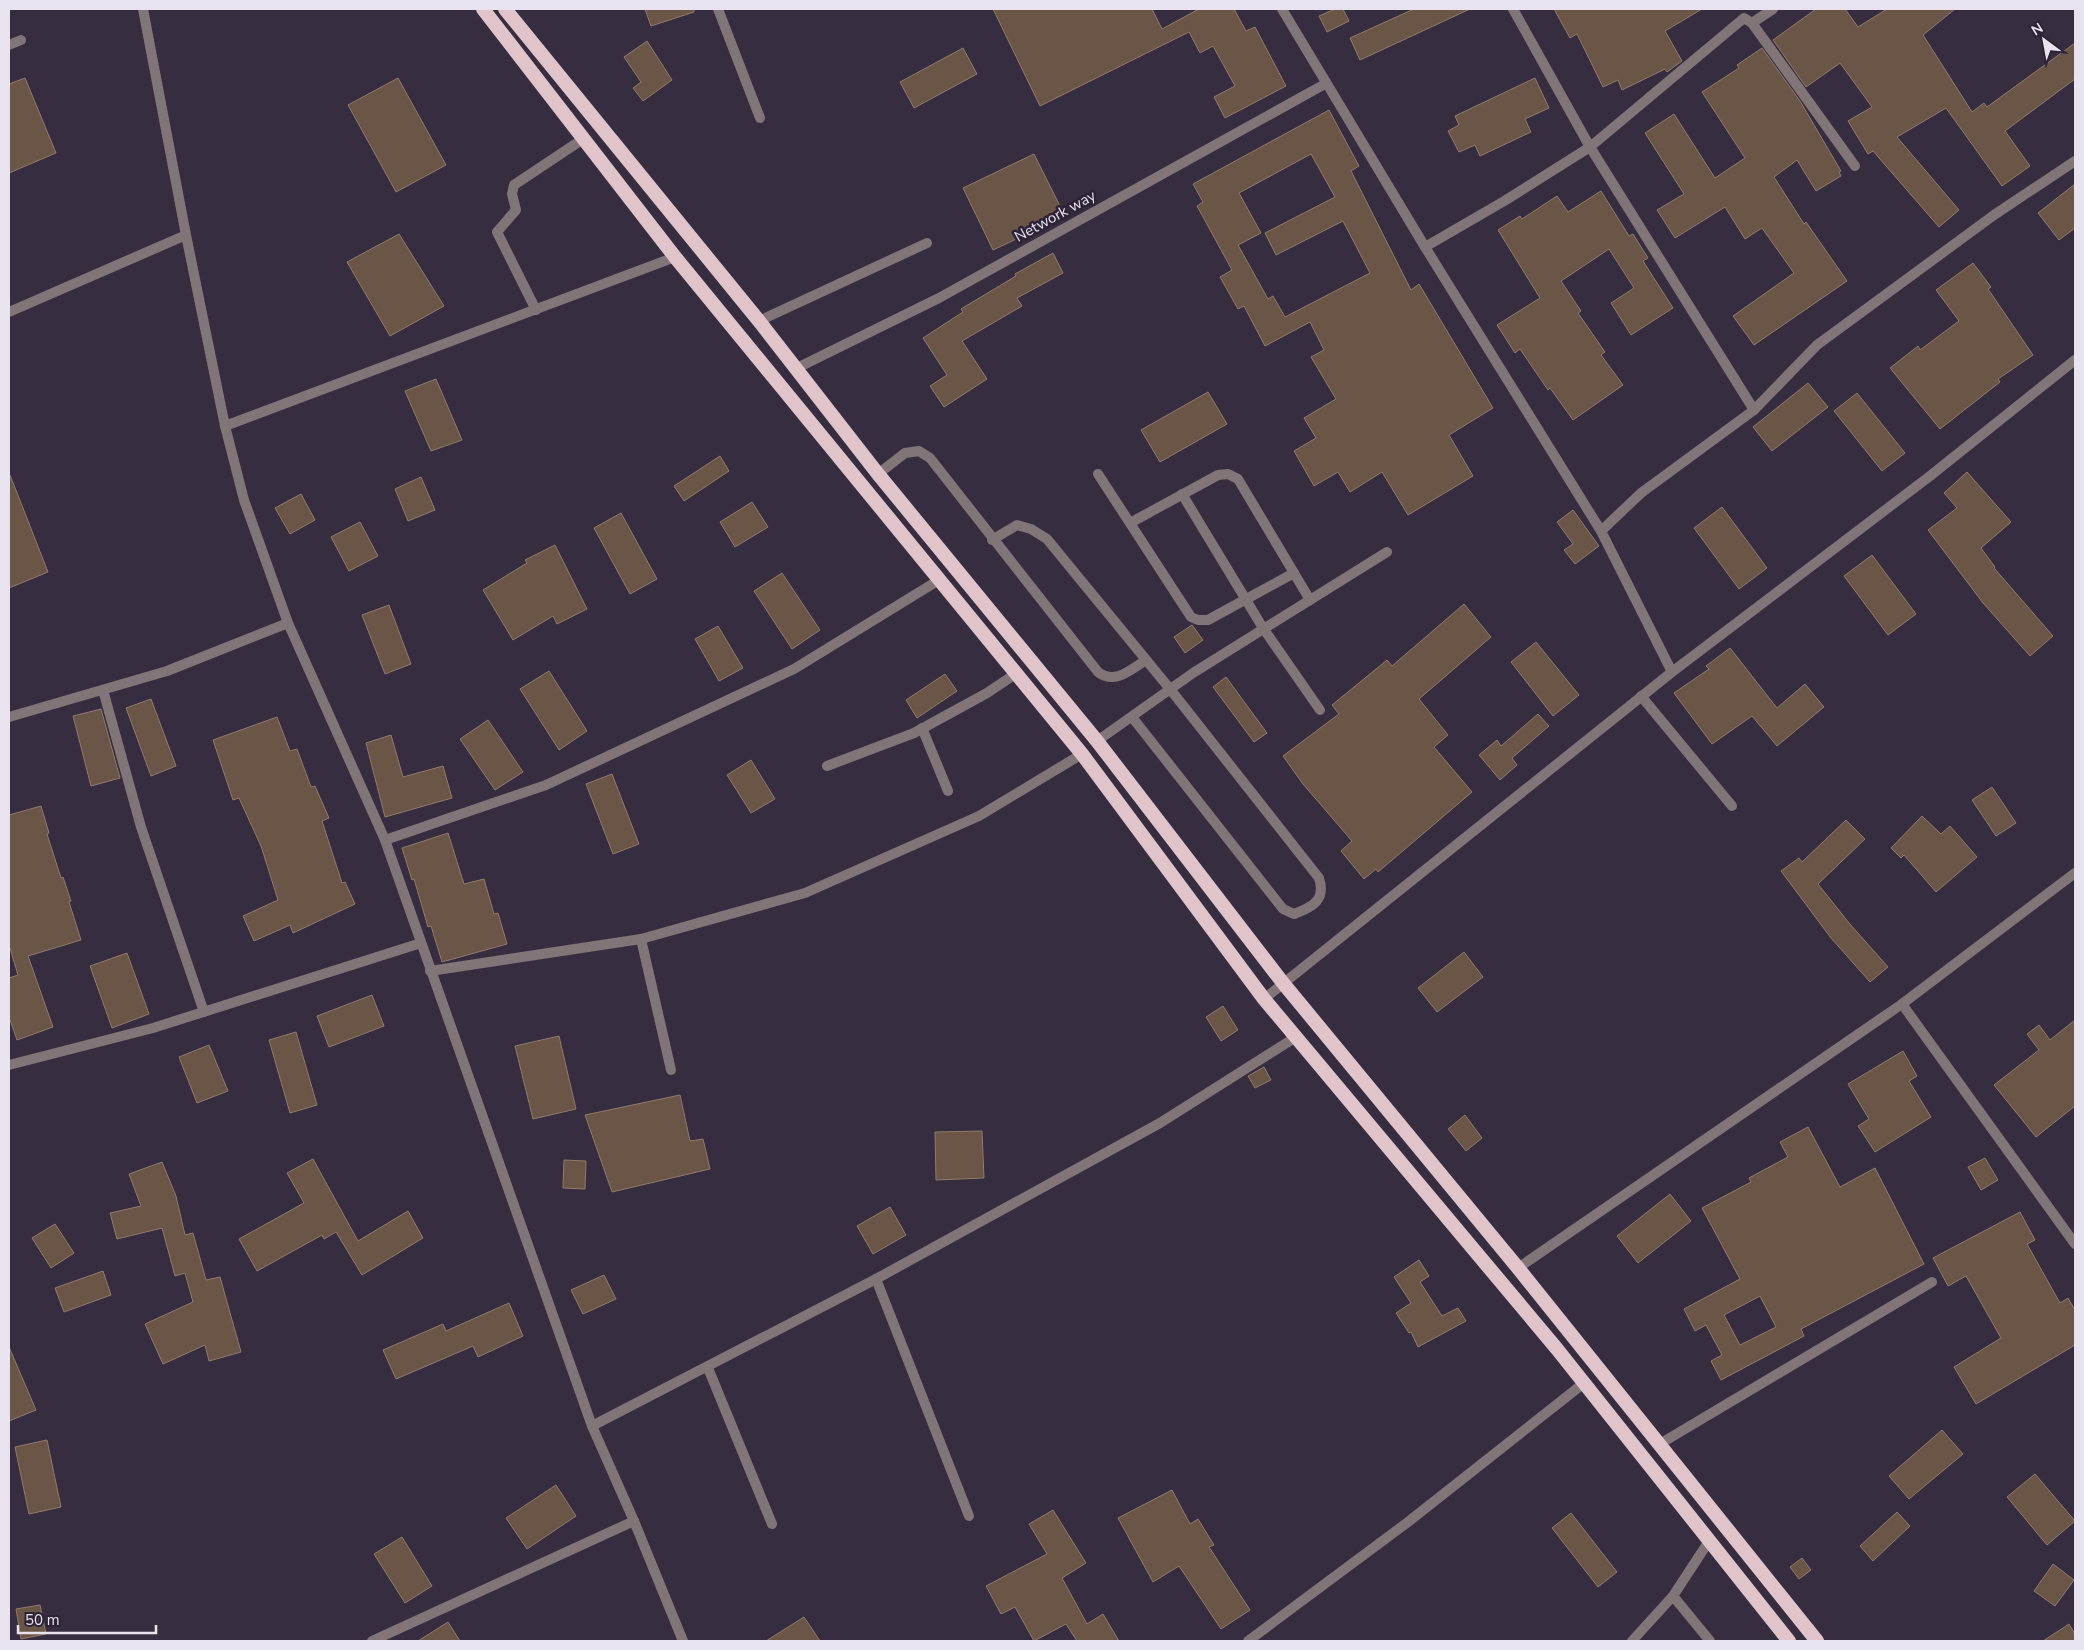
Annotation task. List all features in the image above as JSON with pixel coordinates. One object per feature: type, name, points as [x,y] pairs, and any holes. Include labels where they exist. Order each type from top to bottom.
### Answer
[{"type":"highway","points":[[483,9],[675,258],[1082,754],[1264,999],[1584,1383],[1790,1641]]},
{"type":"highway","points":[[505,9],[797,368],[878,474],[1098,740],[1283,984],[1518,1268],[1817,1641]]},
{"type":"street","points":[[143,9],[186,236],[225,426],[244,500],[288,623],[385,840],[422,943],[430,972],[592,1426],[634,1521],[683,1641]]},
{"type":"street","points":[[718,9],[760,118]]},
{"type":"street","points":[[1282,9],[1325,84],[1601,531],[1672,672]]},
{"type":"street","points":[[1513,9],[1590,147],[1754,410]]},
{"type":"street","points":[[1738,9],[1855,166]]},
{"type":"street","points":[[1425,247],[1506,200],[1590,147],[1748,20],[1774,9]]},
{"type":"street","points":[[9,45],[22,40]]},
{"type":"street","name":"Network way","points":[[797,368],[939,298],[1325,84]]},
{"type":"street","points":[[536,310],[497,232],[516,210],[512,194],[514,185],[583,138]]},
{"type":"street","points":[[1601,531],[1641,493],[1754,410],[1817,346],[1994,215],[2075,162]]},
{"type":"street","points":[[9,312],[186,236]]},
{"type":"street","points":[[759,321],[927,243]]},
{"type":"street","points":[[225,426],[675,258]]},
{"type":"street","points":[[1264,999],[1641,696],[1930,476],[2075,360]]},
{"type":"street","points":[[878,474],[905,453],[919,451],[930,458],[992,540],[1098,672],[1106,678],[1115,679],[1146,660]]},
{"type":"street","points":[[1098,474],[1191,617],[1198,620],[1208,620],[1294,574]]},
{"type":"street","points":[[1130,523],[1218,475],[1228,474],[1238,479],[1310,600]]},
{"type":"street","points":[[1182,494],[1264,628],[1320,710]]},
{"type":"street","points":[[992,540],[1018,525],[1031,528],[1047,539],[1170,689],[1319,878],[1322,889],[1319,899],[1307,909],[1294,914],[1283,909],[1132,717]]},
{"type":"street","points":[[1098,740],[1170,689],[1387,552]]},
{"type":"street","points":[[385,840],[546,784],[794,669],[939,580]]},
{"type":"street","points":[[9,717],[168,671],[288,623]]},
{"type":"street","points":[[827,766],[922,728],[987,693],[1017,673]]},
{"type":"street","points":[[103,690],[142,827],[204,1012]]},
{"type":"street","points":[[1641,696],[1732,806]]},
{"type":"street","points":[[922,728],[948,791]]},
{"type":"street","points":[[430,972],[641,940],[805,893],[978,816],[1082,754]]},
{"type":"street","points":[[1518,1268],[1902,1004],[2075,873]]},
{"type":"street","points":[[641,940],[671,1070]]},
{"type":"street","points":[[9,1065],[153,1028],[422,943]]},
{"type":"street","points":[[1902,1004],[2075,1244]]},
{"type":"street","points":[[592,1426],[708,1368],[876,1279],[1160,1123],[1296,1037]]},
{"type":"street","points":[[876,1279],[969,1516]]},
{"type":"street","points":[[1658,1445],[1932,1282]]},
{"type":"street","points":[[708,1368],[772,1524]]},
{"type":"street","points":[[1248,1641],[1408,1522],[1584,1383]]},
{"type":"street","points":[[372,1641],[634,1521]]},
{"type":"street","points":[[1632,1641],[1673,1596],[1709,1541]]},
{"type":"street","points":[[1673,1596],[1710,1641]]},
{"type":"building","points":[[645,9],[694,9],[694,12],[651,26]]},
{"type":"building","points":[[993,9],[1152,9],[1162,29],[1199,9],[1234,9],[1246,31],[1255,27],[1286,86],[1225,118],[1214,97],[1235,86],[1213,46],[1200,53],[1189,32],[1040,106]]},
{"type":"building","points":[[1335,9],[1343,9],[1349,21],[1327,32],[1319,16]]},
{"type":"building","points":[[1414,9],[1470,9],[1360,60],[1350,38]]},
{"type":"building","points":[[1554,9],[1702,9],[1665,31],[1682,61],[1667,72],[1665,69],[1622,90],[1618,80],[1603,87],[1577,34],[1570,38]]},
{"type":"building","points":[[1816,9],[1845,9],[1858,27],[1887,9],[1955,9],[1923,35],[1972,112],[1984,103],[1987,107],[2075,43],[2075,79],[2005,131],[2030,166],[2002,186],[1946,108],[1897,137],[1959,210],[1939,227],[1873,151],[1868,154],[1848,121],[1872,107],[1840,63],[1806,87],[1773,40]]},
{"type":"building","points":[[647,41],[672,80],[643,101],[633,88],[641,82],[624,57]]},
{"type":"building","points":[[963,48],[977,74],[914,108],[900,82]]},
{"type":"building","points":[[1762,48],[1800,101],[1841,171],[1839,172],[1841,176],[1816,191],[1797,160],[1774,177],[1804,224],[1806,222],[1847,281],[1754,345],[1733,316],[1794,273],[1762,228],[1745,239],[1725,207],[1675,238],[1657,210],[1684,194],[1645,133],[1674,114],[1715,178],[1745,158],[1702,92],[1739,68],[1737,65]]},
{"type":"building","points":[[25,78],[56,153],[9,173],[9,84]]},
{"type":"building","points":[[398,78],[446,165],[396,192],[348,105]]},
{"type":"building","points":[[1535,78],[1549,108],[1525,119],[1531,132],[1480,156],[1475,145],[1459,152],[1448,131],[1459,125],[1455,116]]},
{"type":"building","points":[[1329,110],[1359,166],[1351,171],[1411,290],[1419,284],[1493,408],[1449,435],[1473,476],[1408,515],[1382,472],[1350,492],[1338,472],[1314,486],[1294,451],[1316,438],[1304,418],[1336,399],[1311,357],[1324,350],[1310,322],[1265,346],[1244,306],[1238,309],[1220,277],[1232,270],[1197,206],[1203,202],[1193,184]],"holes":[[[1311,154],[1335,197],[1265,233],[1276,255],[1343,221],[1370,273],[1285,317],[1273,296],[1268,299],[1238,245],[1261,233],[1239,193]]]},
{"type":"building","points":[[1034,154],[1065,216],[993,250],[963,188]]},
{"type":"building","points":[[2075,184],[2075,228],[2059,240],[2038,213]]},
{"type":"building","points":[[1601,191],[1629,236],[1633,234],[1648,258],[1643,261],[1673,308],[1631,335],[1611,303],[1634,288],[1609,249],[1561,281],[1581,311],[1578,313],[1605,352],[1601,355],[1623,385],[1573,420],[1550,388],[1548,390],[1520,349],[1515,353],[1497,325],[1540,298],[1498,230],[1520,216],[1522,219],[1557,196],[1568,212]]},
{"type":"building","points":[[399,234],[444,306],[390,336],[347,262]]},
{"type":"building","points":[[1053,253],[1063,273],[1017,298],[1022,306],[962,341],[987,379],[944,407],[930,386],[947,375],[923,338],[963,312],[961,309],[1016,276],[1015,274]]},
{"type":"building","points":[[1973,263],[1991,287],[1988,289],[2033,355],[1998,379],[2000,382],[1940,429],[1890,368],[1918,346],[1920,350],[1959,321],[1936,290]]},
{"type":"building","points":[[436,379],[462,440],[431,451],[405,391]]},
{"type":"building","points":[[1808,383],[1828,407],[1772,451],[1753,427]]},
{"type":"building","points":[[1208,392],[1227,424],[1160,462],[1141,430]]},
{"type":"building","points":[[1857,393],[1905,453],[1882,471],[1834,411]]},
{"type":"building","points":[[720,456],[729,471],[684,501],[674,486]]},
{"type":"building","points":[[1967,472],[2011,522],[1981,548],[1994,568],[2053,636],[2030,656],[1983,603],[1928,530],[1957,508],[1944,493]]},
{"type":"building","points":[[9,476],[48,572],[9,588]]},
{"type":"building","points":[[421,477],[435,510],[408,521],[395,489]]},
{"type":"building","points":[[301,494],[315,520],[290,534],[275,508]]},
{"type":"building","points":[[752,502],[768,527],[735,547],[720,522]]},
{"type":"building","points":[[1722,507],[1767,568],[1739,589],[1694,528]]},
{"type":"building","points":[[1573,510],[1599,546],[1575,564],[1564,550],[1573,544],[1557,522]]},
{"type":"building","points":[[621,513],[657,579],[630,594],[594,528]]},
{"type":"building","points":[[360,522],[378,556],[349,571],[331,537]]},
{"type":"building","points":[[555,545],[587,609],[557,624],[553,616],[513,640],[483,590],[527,563],[525,560]]},
{"type":"building","points":[[1872,555],[1916,614],[1888,635],[1844,576]]},
{"type":"building","points":[[782,573],[820,630],[792,649],[754,591]]},
{"type":"building","points":[[1464,604],[1491,637],[1419,699],[1448,735],[1434,747],[1472,792],[1378,872],[1376,869],[1364,879],[1341,851],[1352,841],[1303,784],[1283,756],[1339,714],[1332,705],[1387,660],[1392,666]]},
{"type":"building","points":[[389,605],[411,664],[385,674],[362,615]]},
{"type":"building","points":[[1192,625],[1203,640],[1185,653],[1174,637]]},
{"type":"building","points":[[718,626],[743,668],[719,681],[695,639]]},
{"type":"building","points":[[1536,642],[1579,695],[1553,716],[1511,662]]},
{"type":"building","points":[[1730,648],[1777,708],[1805,684],[1824,707],[1777,746],[1752,716],[1712,744],[1674,693],[1709,669],[1706,666]]},
{"type":"building","points":[[549,671],[587,731],[559,750],[520,689]]},
{"type":"building","points":[[945,674],[957,691],[917,718],[906,700]]},
{"type":"building","points":[[1226,677],[1267,733],[1254,742],[1213,687]]},
{"type":"building","points":[[151,699],[176,766],[151,776],[126,708]]},
{"type":"building","points":[[101,709],[120,778],[91,786],[73,716]]},
{"type":"building","points":[[1538,714],[1549,726],[1512,758],[1517,765],[1500,780],[1479,755],[1497,740],[1501,746]]},
{"type":"building","points":[[277,717],[290,751],[297,749],[311,787],[315,786],[329,818],[322,821],[342,883],[345,882],[355,904],[293,933],[290,925],[254,941],[243,916],[278,900],[261,846],[239,798],[233,800],[213,740]]},
{"type":"building","points":[[488,720],[523,772],[495,790],[460,739]]},
{"type":"building","points":[[391,735],[403,777],[443,766],[452,798],[385,817],[366,743]]},
{"type":"building","points":[[751,760],[775,799],[751,813],[727,775]]},
{"type":"building","points":[[612,774],[639,844],[613,854],[586,784]]},
{"type":"building","points":[[1992,787],[2016,823],[1996,836],[1972,800]]},
{"type":"building","points":[[41,806],[49,833],[47,834],[61,878],[63,877],[71,901],[69,902],[81,940],[28,956],[53,1027],[17,1040],[9,1017],[9,978],[18,975],[9,945],[9,815]]},
{"type":"building","points":[[1922,816],[1941,834],[1950,826],[1977,857],[1936,892],[1904,855],[1901,858],[1891,848]]},
{"type":"building","points":[[1846,820],[1865,839],[1818,884],[1888,967],[1870,982],[1831,938],[1781,871],[1799,858],[1802,862]]},
{"type":"building","points":[[448,833],[464,884],[484,879],[494,914],[498,913],[507,944],[442,962],[431,926],[428,927],[414,879],[412,880],[402,848]]},
{"type":"building","points":[[1464,952],[1483,977],[1437,1012],[1418,988]]},
{"type":"building","points":[[127,953],[149,1014],[112,1028],[90,966]]},
{"type":"building","points":[[372,995],[384,1026],[329,1047],[317,1016]]},
{"type":"building","points":[[1223,1006],[1238,1030],[1221,1041],[1206,1017]]},
{"type":"building","points":[[2075,1020],[2075,1106],[2036,1137],[1994,1085],[2039,1050],[2027,1034],[2039,1025],[2050,1040]]},
{"type":"building","points":[[296,1032],[317,1105],[290,1113],[269,1040]]},
{"type":"building","points":[[559,1036],[576,1109],[533,1119],[515,1046]]},
{"type":"building","points":[[209,1045],[228,1091],[197,1103],[179,1057]]},
{"type":"building","points":[[1903,1051],[1917,1076],[1909,1081],[1931,1117],[1875,1152],[1858,1126],[1869,1119],[1848,1084]]},
{"type":"building","points":[[1264,1067],[1271,1080],[1255,1088],[1248,1076]]},
{"type":"building","points":[[680,1095],[690,1141],[703,1139],[710,1169],[612,1192],[585,1115]]},
{"type":"building","points":[[1465,1115],[1482,1138],[1466,1151],[1448,1129]]},
{"type":"building","points":[[1808,1127],[1840,1187],[1875,1168],[1924,1264],[1801,1329],[1804,1336],[1721,1380],[1711,1361],[1722,1355],[1706,1325],[1695,1331],[1684,1309],[1740,1279],[1702,1208],[1751,1182],[1749,1178],[1788,1157],[1780,1142]],"holes":[[[1760,1296],[1776,1327],[1740,1345],[1724,1315]]]},
{"type":"building","points":[[982,1131],[984,1178],[936,1180],[935,1132]]},
{"type":"building","points":[[1985,1158],[1998,1180],[1981,1190],[1968,1167]]},
{"type":"building","points":[[313,1159],[358,1241],[408,1211],[423,1238],[362,1275],[336,1232],[324,1239],[322,1235],[257,1271],[239,1239],[304,1203],[287,1173]]},
{"type":"building","points":[[564,1160],[586,1161],[585,1189],[563,1188]]},
{"type":"building","points":[[162,1162],[176,1196],[185,1235],[193,1233],[206,1280],[220,1277],[241,1352],[209,1361],[205,1345],[163,1364],[145,1324],[193,1302],[185,1273],[175,1276],[162,1228],[117,1239],[110,1213],[141,1206],[129,1174]]},
{"type":"building","points":[[1670,1194],[1691,1221],[1638,1263],[1617,1236]]},
{"type":"building","points":[[890,1207],[906,1235],[873,1254],[857,1226]]},
{"type":"building","points":[[2020,1212],[2035,1240],[2027,1244],[2060,1303],[2068,1298],[2075,1310],[2075,1345],[1976,1404],[1954,1367],[2001,1338],[1966,1276],[1948,1286],[1933,1258]]},
{"type":"building","points":[[55,1224],[74,1253],[51,1268],[32,1238]]},
{"type":"building","points":[[1419,1260],[1429,1276],[1420,1282],[1442,1316],[1458,1308],[1466,1321],[1418,1347],[1411,1332],[1409,1333],[1396,1313],[1411,1303],[1394,1277]]},
{"type":"building","points":[[103,1271],[111,1295],[64,1312],[55,1288]]},
{"type":"building","points":[[604,1275],[616,1299],[583,1314],[571,1290]]},
{"type":"building","points":[[509,1303],[523,1336],[478,1357],[473,1346],[396,1379],[383,1350],[443,1324],[446,1331]]},
{"type":"building","points":[[9,1347],[36,1410],[9,1421]]},
{"type":"building","points":[[1942,1430],[1963,1454],[1909,1499],[1889,1476]]},
{"type":"building","points":[[47,1440],[61,1507],[29,1514],[15,1447]]},
{"type":"building","points":[[2035,1474],[2075,1521],[2047,1545],[2007,1497]]},
{"type":"building","points":[[556,1485],[576,1516],[527,1549],[506,1518]]},
{"type":"building","points":[[1172,1490],[1190,1524],[1198,1519],[1214,1545],[1209,1547],[1250,1610],[1221,1629],[1179,1566],[1153,1582],[1118,1518]]},
{"type":"building","points":[[1053,1510],[1086,1563],[1062,1578],[1087,1624],[1103,1614],[1119,1641],[1077,1641],[1066,1624],[1034,1641],[1015,1607],[1001,1614],[986,1586],[1047,1554],[1029,1524]]},
{"type":"building","points":[[1897,1512],[1910,1526],[1873,1561],[1860,1546]]},
{"type":"building","points":[[1571,1513],[1617,1572],[1598,1587],[1552,1528]]},
{"type":"building","points":[[402,1537],[432,1586],[405,1603],[374,1554]]},
{"type":"building","points":[[1802,1558],[1811,1570],[1799,1579],[1790,1567]]},
{"type":"building","points":[[2053,1564],[2074,1580],[2055,1606],[2034,1591]]},
{"type":"building","points":[[40,1605],[46,1634],[21,1639],[16,1609]]},
{"type":"building","points":[[804,1617],[820,1641],[766,1641]]},
{"type":"building","points":[[448,1622],[460,1641],[418,1641]]},
{"type":"building","points":[[2069,1624],[2075,1634],[2075,1641],[2043,1641]]}]
